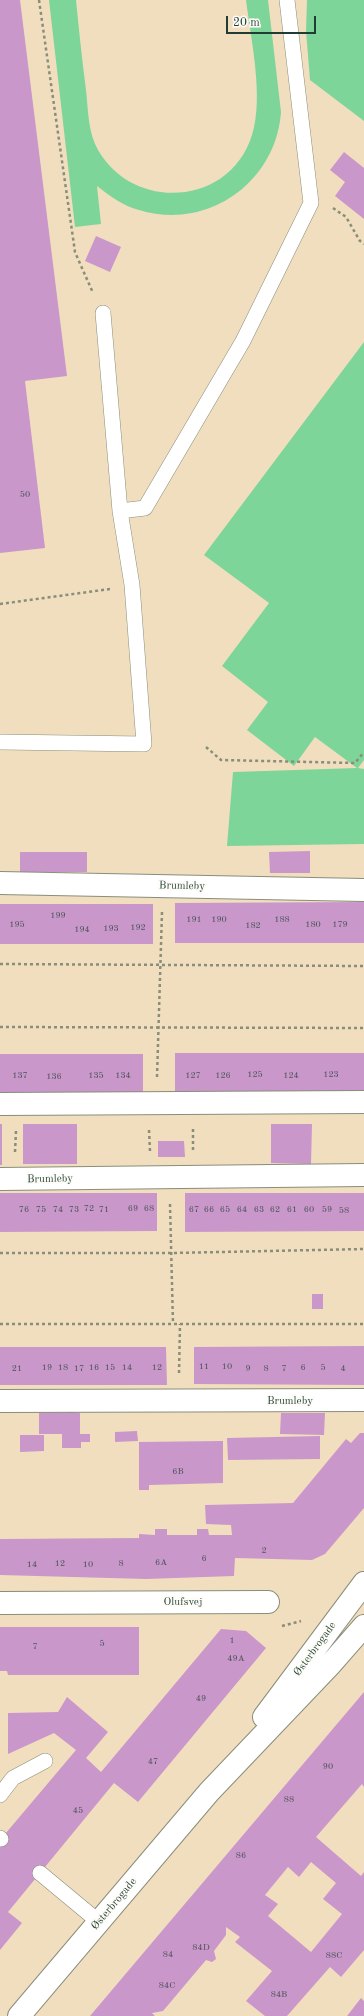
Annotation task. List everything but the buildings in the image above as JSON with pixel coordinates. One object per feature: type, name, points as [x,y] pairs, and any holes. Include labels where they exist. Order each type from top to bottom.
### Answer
[{"type":"street","name":"Brumleby","points":[[0,883],[364,890]]},
{"type":"street","points":[[8,1104],[364,1102]]},
{"type":"street","name":"Brumleby","points":[[7,1179],[364,1175]]},
{"type":"street","name":"Brumleby","points":[[0,1401],[364,1400]]},
{"type":"street","name":"Østerbrogade","points":[[209,1792],[364,1583]]},
{"type":"street","name":"Olufsvej","points":[[0,1603],[268,1602]]},
{"type":"street","name":"Østerbrogade","points":[[19,2016],[209,1792],[329,1666],[364,1626]]},
{"type":"lane","points":[[120,511],[145,508],[243,341],[311,203],[288,0]]},
{"type":"lane","points":[[0,742],[144,744],[132,585],[120,511],[103,313]]},
{"type":"lane","points":[[0,1795],[13,1778],[45,1760]]},
{"type":"lane","points":[[40,1873],[99,1922]]},
{"type":"path","points":[[40,0],[75,252],[103,313]]},
{"type":"path","points":[[309,189],[346,217],[360,241],[364,244]]},
{"type":"path","points":[[0,604],[132,585]]},
{"type":"path","points":[[206,747],[221,760],[355,764],[364,752]]},
{"type":"path","points":[[162,886],[157,1103],[149,1117],[172,1253],[173,1324]]},
{"type":"path","points":[[0,964],[364,966]]},
{"type":"path","points":[[0,1027],[364,1028]]},
{"type":"path","points":[[192,1103],[194,1177]]},
{"type":"path","points":[[7,1179],[8,1104]]},
{"type":"path","points":[[0,1252],[172,1253],[364,1249]]},
{"type":"path","points":[[0,1324],[364,1324]]},
{"type":"path","points":[[179,1401],[180,1324]]},
{"type":"path","points":[[268,1602],[268,1630],[314,1617],[337,1618]]},
{"type":"green space","points":[[49,0],[76,0],[89,117],[95,144],[110,166],[130,182],[153,191],[177,193],[201,188],[222,177],[240,159],[252,135],[257,104],[257,86],[246,0],[268,0],[281,112],[276,137],[266,160],[252,180],[234,196],[212,207],[189,214],[164,215],[139,210],[128,206],[97,186],[101,224],[75,227]]},
{"type":"green space","points":[[307,0],[364,0],[364,121],[310,80],[306,31]]},
{"type":"green space","points":[[364,342],[364,760],[358,768],[364,769],[364,844],[227,846],[233,772],[357,768],[315,737],[294,766],[247,730],[268,702],[222,666],[269,603],[204,555]]}]
